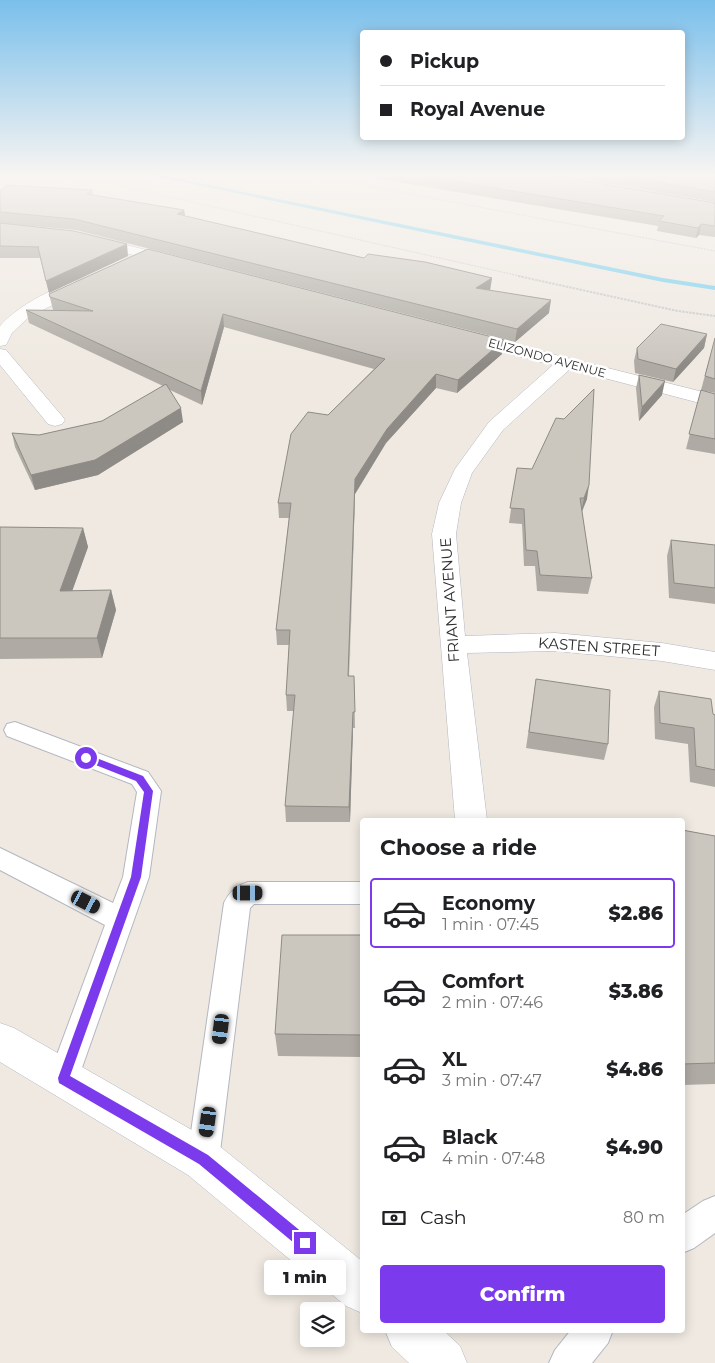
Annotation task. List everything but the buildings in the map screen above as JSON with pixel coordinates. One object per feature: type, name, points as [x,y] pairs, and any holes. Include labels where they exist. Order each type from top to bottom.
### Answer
[{"type":"street","points":[[78,237],[195,266]]},
{"type":"street","points":[[122,266],[148,254]]},
{"type":"street","points":[[0,341],[1,334],[11,322],[35,307],[96,278]]},
{"type":"street","name":"ELIZONDO AVENUE","points":[[452,333],[715,401]]},
{"type":"street","points":[[0,354],[55,420]]},
{"type":"street","name":"FRIANT AVENUE","points":[[471,818],[444,534],[450,503],[462,473],[496,426],[566,363]]},
{"type":"street","name":"KASTEN STREET","points":[[453,645],[555,642],[662,652],[715,661]]},
{"type":"street","points":[[0,1042],[203,1160],[360,1288]]},
{"type":"street","points":[[412,1333],[443,1363]]},
{"type":"lane","points":[[15,730],[140,778],[148,791],[136,877],[64,1078]]},
{"type":"lane","points":[[0,858],[121,920]]},
{"type":"lane","points":[[203,1160],[237,903],[248,893],[360,893]]},
{"type":"lane","points":[[685,1234],[715,1213]]},
{"type":"lane","points":[[568,1363],[592,1333]]},
{"type":"path","points":[[343,237],[678,311],[715,316]]},
{"type":"path","points":[[634,237],[715,252]]},
{"type":"waterway","points":[[452,237],[663,280],[715,288]]},
{"type":"route","points":[[86,758],[140,778],[148,791],[136,877],[64,1078],[203,1160],[305,1243]]}]
